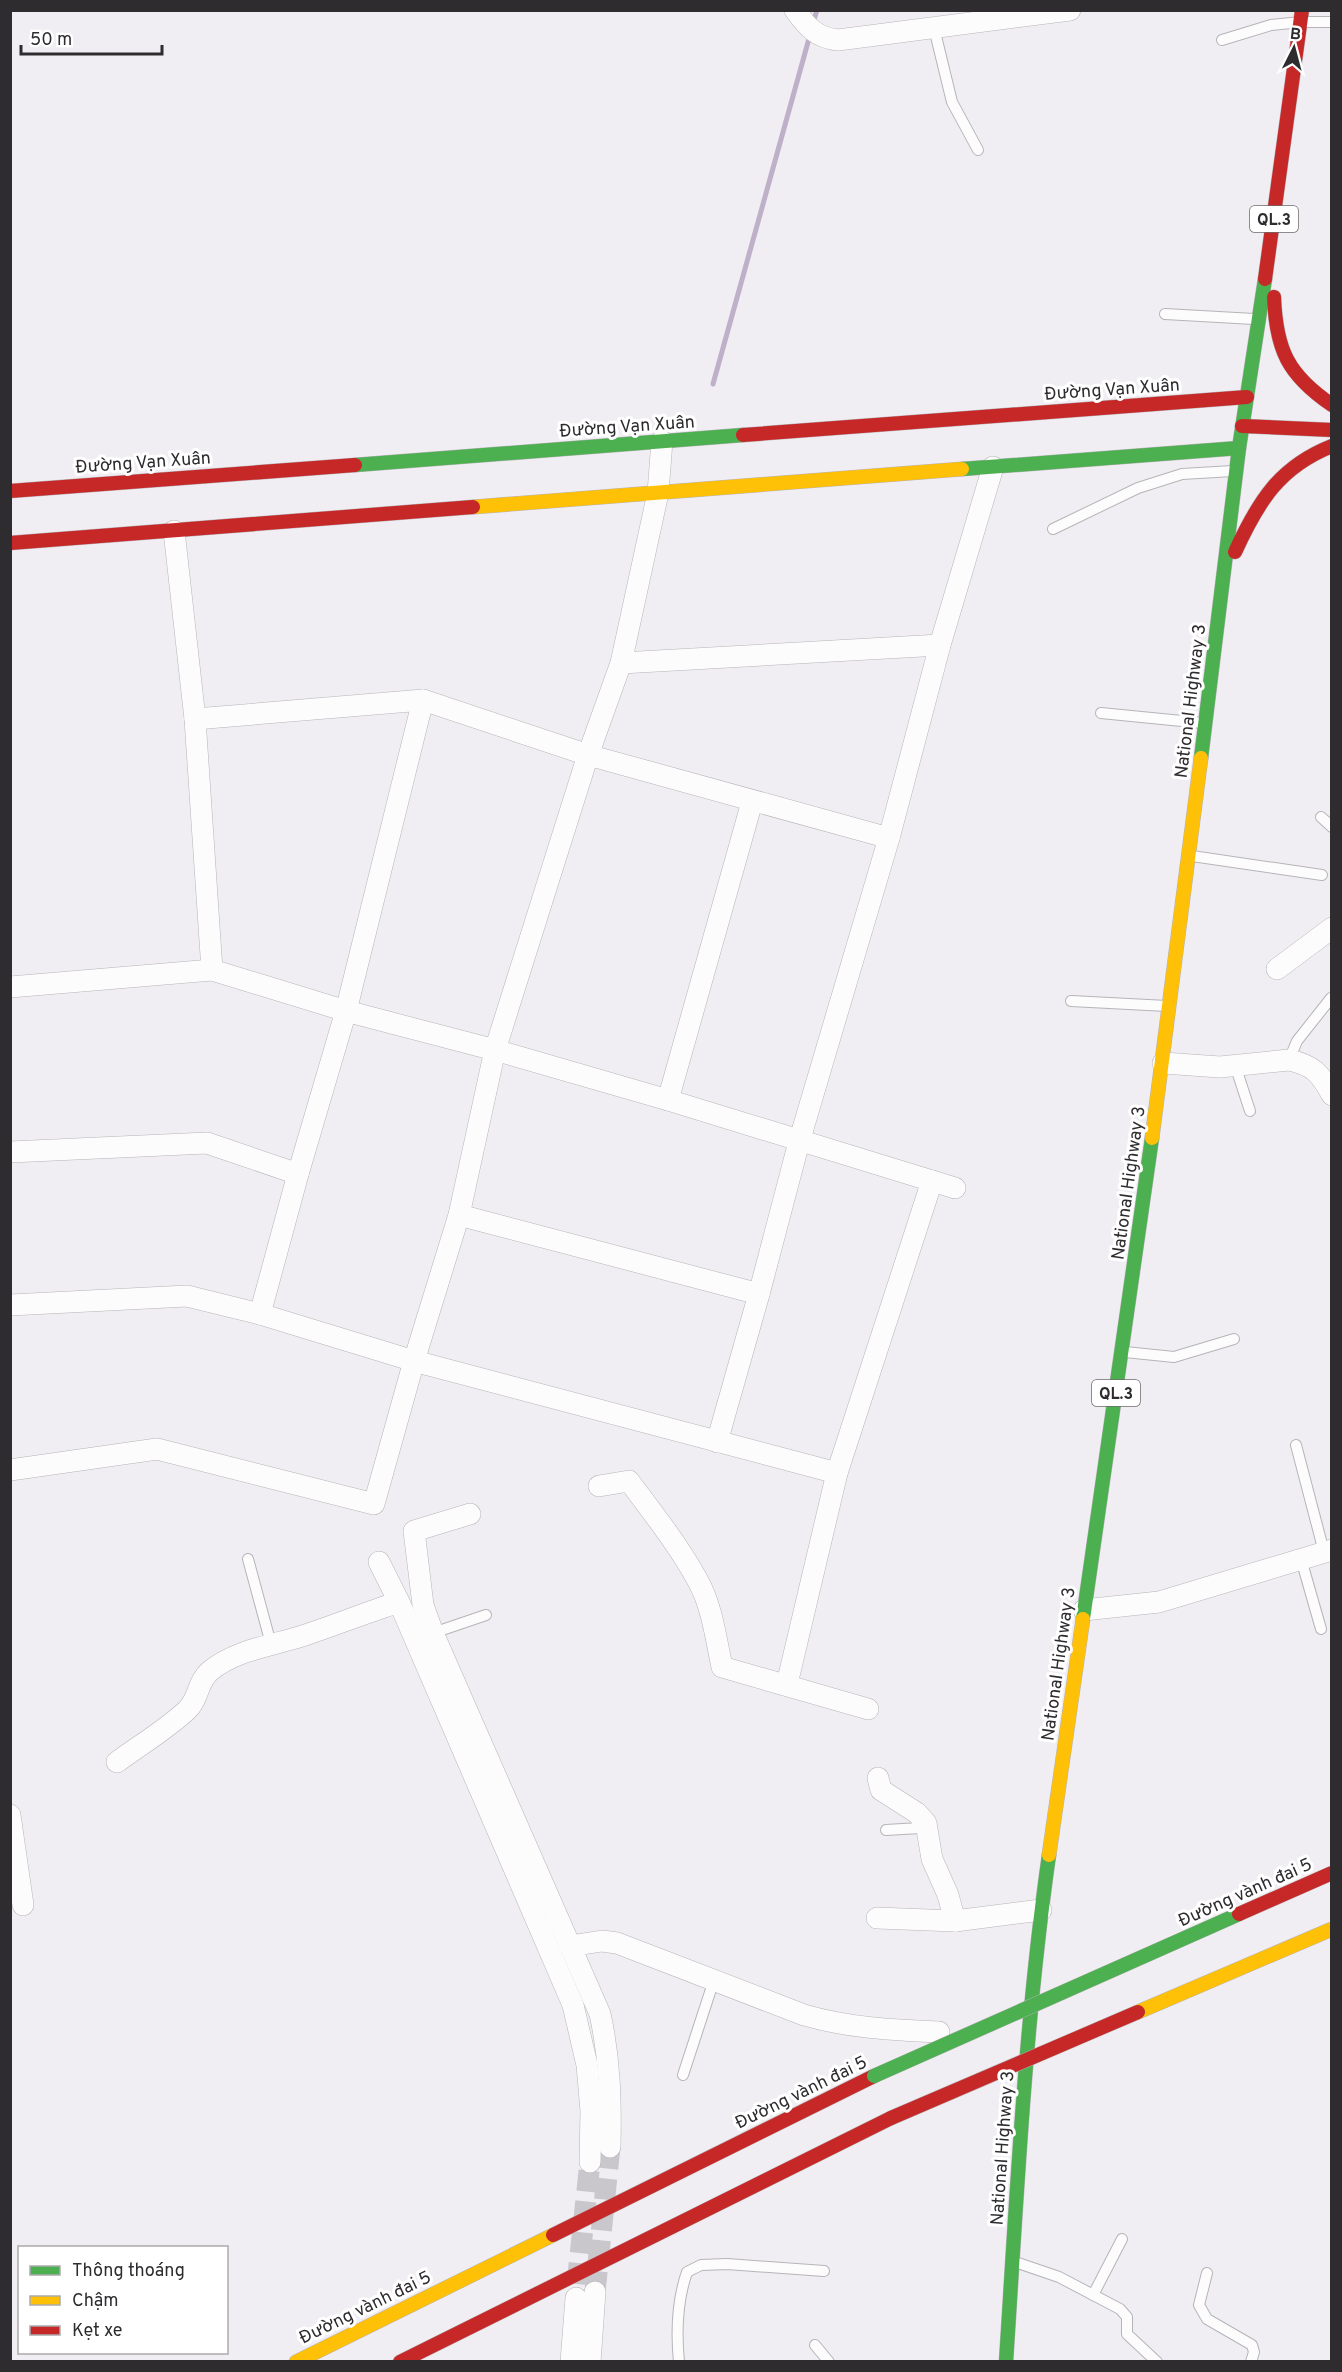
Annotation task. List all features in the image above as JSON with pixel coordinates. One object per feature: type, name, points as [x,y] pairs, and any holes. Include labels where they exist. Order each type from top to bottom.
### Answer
[{"type":"main road","name":"National Highway 3","points":[[1006,2361],[1028,2032],[1041,1910],[1163,1063],[1239,448],[1273,229],[1302,16]]},
{"type":"main road","points":[[1273,229],[1274,315],[1277,340],[1287,363],[1297,377],[1311,392],[1332,405]]},
{"type":"main road","name":"Đường Vạn Xuân","points":[[10,490],[1247,397]]},
{"type":"main road","points":[[1242,426],[1332,430]]},
{"type":"main road","points":[[1223,578],[1256,509],[1274,482],[1318,450],[1332,446]]},
{"type":"main road","points":[[10,543],[1239,448]]},
{"type":"main road","name":"Đường vành đai 5","points":[[296,2361],[874,2076],[1332,1873]]},
{"type":"main road","points":[[400,2361],[891,2118],[1332,1929]]},
{"type":"street","points":[[795,10],[813,31],[827,39],[838,40],[1070,10]]},
{"type":"street","points":[[10,1470],[158,1449],[374,1504],[414,1361],[459,1215],[495,1050],[588,755],[621,663],[658,493],[662,441]]},
{"type":"street","points":[[717,1442],[799,1142],[889,838],[940,645],[993,467]]},
{"type":"street","points":[[174,531],[195,719],[212,970]]},
{"type":"street","points":[[621,663],[940,645]]},
{"type":"street","points":[[195,719],[423,700],[588,755],[889,838]]},
{"type":"street","points":[[261,1314],[298,1174],[346,1011],[423,700]]},
{"type":"street","points":[[668,1100],[752,802]]},
{"type":"street","points":[[1277,969],[1332,928]]},
{"type":"street","points":[[10,987],[212,970],[346,1011],[495,1050],[668,1100],[955,1188]]},
{"type":"street","points":[[1163,1063],[1220,1066],[1289,1060],[1300,1062],[1322,1076],[1332,1095]]},
{"type":"street","points":[[10,1152],[207,1143],[298,1174]]},
{"type":"street","points":[[787,1684],[837,1473],[932,1181]]},
{"type":"street","points":[[459,1215],[759,1294]]},
{"type":"street","points":[[10,1305],[187,1296],[261,1314],[414,1361],[837,1473]]},
{"type":"street","points":[[599,1486],[629,1481],[658,1521],[699,1583],[713,1624],[722,1667],[868,1709]]},
{"type":"street","points":[[470,1514],[414,1531],[423,1605],[433,1633],[600,2014],[608,2051],[612,2095],[610,2147]]},
{"type":"street","points":[[1084,1610],[1159,1602],[1328,1551]]},
{"type":"street","points":[[379,1562],[399,1602],[573,2005],[587,2065],[591,2111],[590,2162]]},
{"type":"street","points":[[117,1762],[188,1710],[197,1698],[201,1682],[210,1671],[252,1650],[301,1636],[399,1602]]},
{"type":"street","points":[[878,1778],[881,1790],[917,1813],[927,1823],[932,1858],[948,1895],[955,1921]]},
{"type":"street","points":[[10,1815],[23,1905]]},
{"type":"street","points":[[877,1918],[955,1921],[1041,1910]]},
{"type":"street","points":[[570,1946],[602,1941],[617,1943],[833,2024],[861,2028],[939,2032]]},
{"type":"street","points":[[571,2361],[586,2295],[590,2361]]},
{"type":"lane","points":[[1222,39],[1302,16],[1332,22]]},
{"type":"lane","points":[[934,28],[952,102],[978,150]]},
{"type":"lane","points":[[1166,314],[1258,320]]},
{"type":"lane","points":[[1053,529],[1138,488],[1171,477],[1182,474],[1236,471]]},
{"type":"lane","points":[[1101,712],[1205,724]]},
{"type":"lane","points":[[1321,817],[1332,827]]},
{"type":"lane","points":[[1189,855],[1322,875]]},
{"type":"lane","points":[[1289,1060],[1297,1041],[1331,998]]},
{"type":"lane","points":[[1071,1001],[1170,1007]]},
{"type":"lane","points":[[1235,1065],[1250,1111]]},
{"type":"lane","points":[[1122,1352],[1174,1357],[1234,1339]]},
{"type":"lane","points":[[1296,1445],[1328,1551]]},
{"type":"lane","points":[[248,1559],[271,1644]]},
{"type":"lane","points":[[1301,1559],[1321,1629]]},
{"type":"lane","points":[[433,1633],[486,1615]]},
{"type":"lane","points":[[886,1830],[920,1828],[929,1835]]},
{"type":"lane","points":[[683,2074],[714,1980]]},
{"type":"lane","points":[[1093,2295],[1122,2239]]},
{"type":"lane","points":[[1012,2261],[1059,2277],[1120,2309],[1127,2317],[1127,2334],[1157,2361]]},
{"type":"lane","points":[[679,2361],[677,2341],[681,2291],[687,2272],[701,2265],[727,2264],[824,2271]]},
{"type":"lane","points":[[1207,2273],[1199,2305],[1207,2319],[1252,2345],[1254,2352],[1251,2361]]},
{"type":"lane","points":[[816,2345],[828,2361]]},
{"type":"waterway","points":[[813,23],[817,10]]},
{"type":"waterway","points":[[713,384],[810,35]]},
{"type":"tunnel","points":[[595,2292],[610,2147]]},
{"type":"tunnel","points":[[577,2284],[590,2162]]},
{"type":"traffic: fast","points":[[1201,758],[1239,448],[1265,279]]},
{"type":"traffic: fast","points":[[355,465],[743,435]]},
{"type":"traffic: fast","points":[[962,469],[1239,448]]},
{"type":"traffic: fast","points":[[1083,1619],[1152,1138]]},
{"type":"traffic: fast","points":[[1006,2362],[1028,2045],[1049,1855]]},
{"type":"traffic: fast","points":[[874,2076],[1239,1914]]},
{"type":"traffic: slow","points":[[473,507],[962,469]]},
{"type":"traffic: slow","points":[[1152,1138],[1201,758]]},
{"type":"traffic: slow","points":[[1049,1855],[1083,1619]]},
{"type":"traffic: slow","points":[[1138,2012],[1332,1929]]},
{"type":"traffic: slow","points":[[296,2362],[553,2235]]},
{"type":"traffic: jam","points":[[1265,279],[1302,10]]},
{"type":"traffic: jam","points":[[1274,297],[1278,332],[1287,360],[1305,383],[1332,405]]},
{"type":"traffic: jam","points":[[743,435],[1247,397]]},
{"type":"traffic: jam","points":[[1242,426],[1332,430]]},
{"type":"traffic: jam","points":[[1235,552],[1252,517],[1272,488],[1298,464],[1332,446]]},
{"type":"traffic: jam","points":[[10,491],[355,465]]},
{"type":"traffic: jam","points":[[10,543],[473,507]]},
{"type":"traffic: jam","points":[[1239,1914],[1332,1873]]},
{"type":"traffic: jam","points":[[891,2118],[1138,2012]]},
{"type":"traffic: jam","points":[[553,2235],[874,2076]]},
{"type":"traffic: jam","points":[[400,2362],[891,2118]]}]
